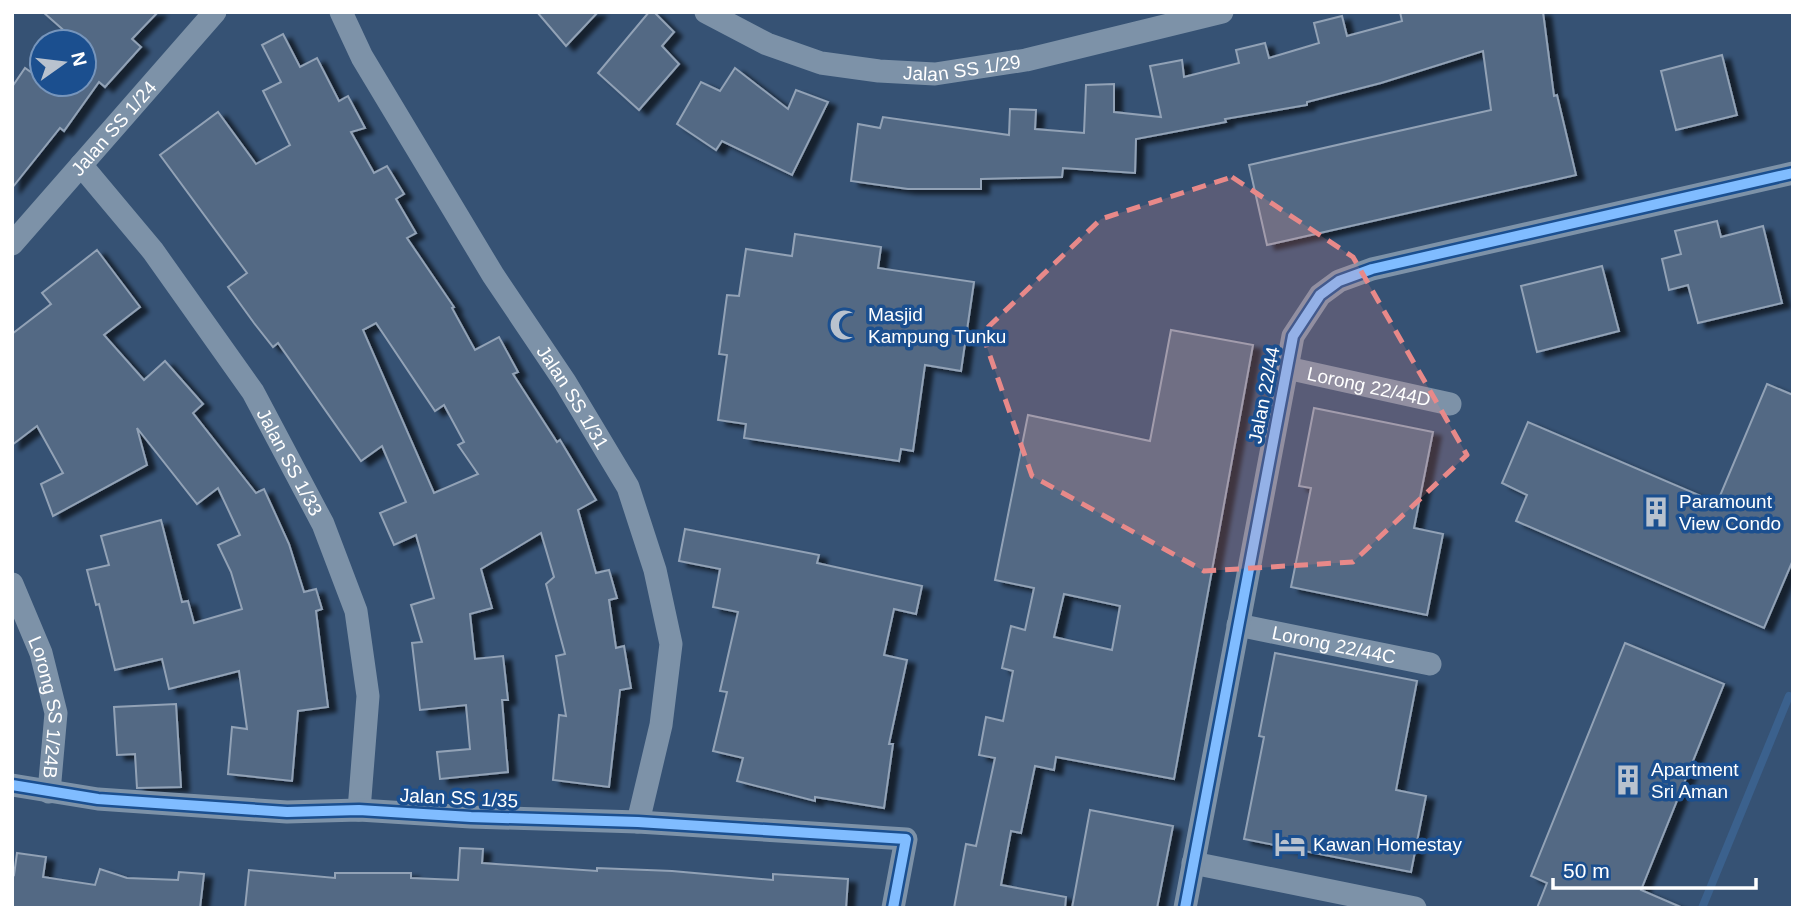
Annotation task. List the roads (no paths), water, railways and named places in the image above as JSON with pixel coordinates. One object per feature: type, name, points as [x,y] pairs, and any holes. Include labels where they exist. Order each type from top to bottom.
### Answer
[{"type":"street","name":"Jalan SS 1/24","points":[[12,244],[215,12]]},
{"type":"street","name":"Jalan SS 1/31","points":[[341,12],[368,68],[493,275],[565,382],[628,487],[655,570],[671,644],[661,725],[638,822]]},
{"type":"street","name":"Jalan SS 1/29","points":[[706,12],[767,44],[821,64],[934,74],[1026,60],[1222,12]]},
{"type":"street","name":"Jalan SS 1/33","points":[[81,165],[153,251],[253,392],[323,524],[356,611],[368,696],[359,810]]},
{"type":"street","name":"Jalan 22/44","points":[[1185,908],[1293,336],[1320,295],[1339,281],[1372,270],[1793,173]]},
{"type":"street","name":"Lorong 22/44D","points":[[1287,368],[1450,404]]},
{"type":"street","name":"Lorong SS 1/24B","points":[[12,584],[41,653],[57,713],[49,792]]},
{"type":"street","name":"Lorong 22/44C","points":[[1238,625],[1430,664]]},
{"type":"street","name":"Jalan SS 1/35","points":[[12,786],[98,799],[287,812],[359,810],[471,817],[638,822],[906,839],[893,908]]},
{"type":"street","points":[[1194,863],[1415,908]]},
{"type":"waterway","points":[[1702,908],[1789,696]]},
{"type":"place","name":"Masjid Kampung Tunku","points":[[845,325]]},
{"type":"place","name":"Paramount View Condo","points":[[1656,512]]},
{"type":"place","name":"Apartment Sri Aman","points":[[1628,780]]},
{"type":"place","name":"Kawan Homestay","points":[[1290,844]]}]
